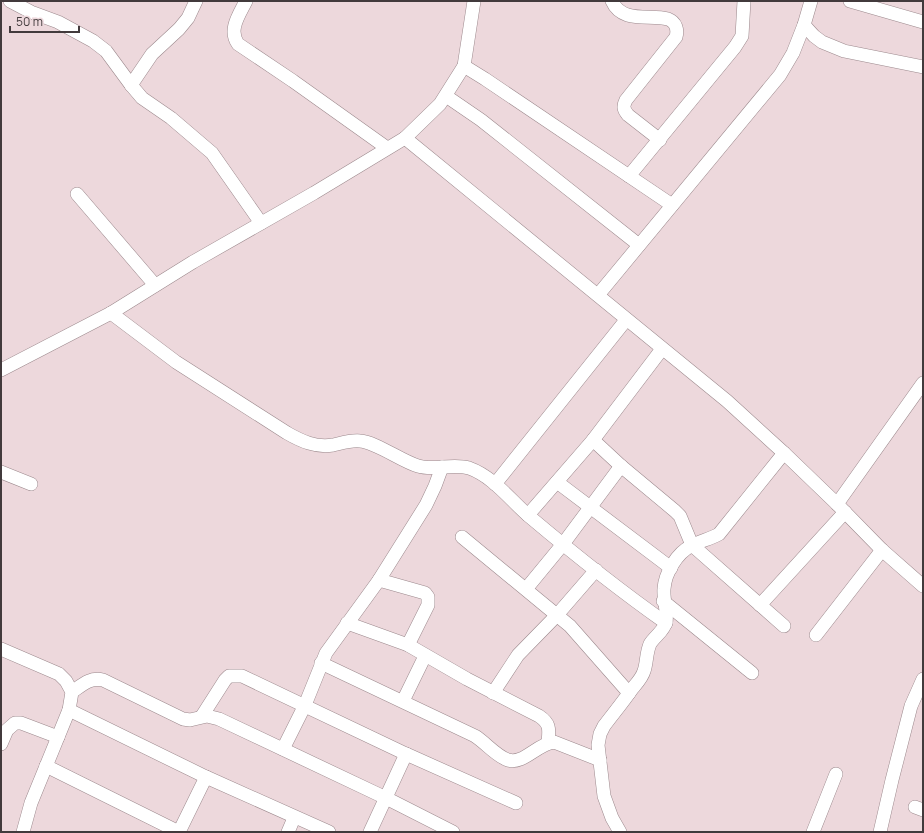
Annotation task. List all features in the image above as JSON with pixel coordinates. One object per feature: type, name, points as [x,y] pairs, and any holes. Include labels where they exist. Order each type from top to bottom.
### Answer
[{"type":"street","points":[[10,1],[32,12],[58,22],[102,47],[131,86],[142,98],[171,118],[212,153],[261,223]]},
{"type":"street","points":[[131,86],[152,54],[179,29],[188,18],[196,1]]},
{"type":"street","points":[[246,1],[233,29],[234,38],[238,44],[387,148]]},
{"type":"street","points":[[1,370],[110,313],[405,138],[446,96],[464,66],[474,1]]},
{"type":"street","points":[[612,1],[618,10],[624,13],[633,16],[668,20],[674,23],[677,28],[678,33],[676,37],[626,100],[624,106],[624,111],[628,115],[660,140]]},
{"type":"street","points":[[629,176],[735,47],[742,36],[744,1]]},
{"type":"street","points":[[598,295],[780,75],[793,53],[804,25],[811,1]]},
{"type":"street","points":[[850,1],[923,22]]},
{"type":"street","points":[[804,25],[822,42],[844,51],[923,67]]},
{"type":"street","points":[[464,66],[672,205]]},
{"type":"street","points":[[446,96],[481,120],[639,245]]},
{"type":"street","points":[[405,138],[727,401],[784,453],[882,550],[923,586]]},
{"type":"street","points":[[77,194],[155,285]]},
{"type":"street","points":[[110,313],[176,362],[287,433],[303,441],[318,445],[331,445],[361,441],[418,466],[429,468],[468,468],[495,484],[528,515],[563,544],[637,603],[666,623]]},
{"type":"street","points":[[495,484],[626,320]]},
{"type":"street","points":[[528,515],[593,440],[662,349]]},
{"type":"street","points":[[760,605],[841,508],[923,383]]},
{"type":"street","points":[[593,440],[680,516],[692,545],[784,626]]},
{"type":"street","points":[[620,832],[612,818],[604,796],[598,746],[600,734],[604,726],[644,672],[649,646],[654,637],[666,623],[664,587],[671,568],[685,549],[692,545],[711,539],[719,534],[784,453]]},
{"type":"street","points":[[526,589],[563,544],[621,466]]},
{"type":"street","points":[[283,749],[305,705],[321,663],[334,641],[379,580],[426,505],[442,467]]},
{"type":"street","points":[[1,472],[31,484]]},
{"type":"street","points":[[557,482],[671,568]]},
{"type":"street","points":[[462,538],[570,626],[629,693]]},
{"type":"street","points":[[816,634],[882,550]]},
{"type":"street","points":[[493,693],[518,655],[596,570]]},
{"type":"street","points":[[379,580],[425,593],[428,597],[428,605],[408,645]]},
{"type":"street","points":[[664,602],[752,673]]},
{"type":"street","points":[[347,623],[408,645],[425,656],[545,720],[549,730],[548,743]]},
{"type":"street","points":[[1,649],[59,674],[66,681],[72,692],[69,710],[31,802],[23,832]]},
{"type":"street","points":[[403,701],[425,656]]},
{"type":"street","points":[[321,663],[475,736],[502,757],[509,760],[517,761],[548,743],[559,744],[600,760]]},
{"type":"street","points":[[202,716],[225,680],[229,676],[242,676],[406,754],[516,803]]},
{"type":"street","points":[[72,692],[91,679],[97,678],[183,719],[190,720],[202,716],[220,719],[386,798],[453,832]]},
{"type":"street","points":[[880,832],[911,706],[923,679]]},
{"type":"street","points":[[69,710],[206,777],[294,818],[329,832]]},
{"type":"street","points":[[1,744],[7,730],[15,723],[58,737]]},
{"type":"street","points":[[370,832],[406,754]]},
{"type":"street","points":[[46,766],[179,832],[206,777]]},
{"type":"street","points":[[813,832],[836,774]]},
{"type":"street","points":[[288,832],[294,818]]}]
